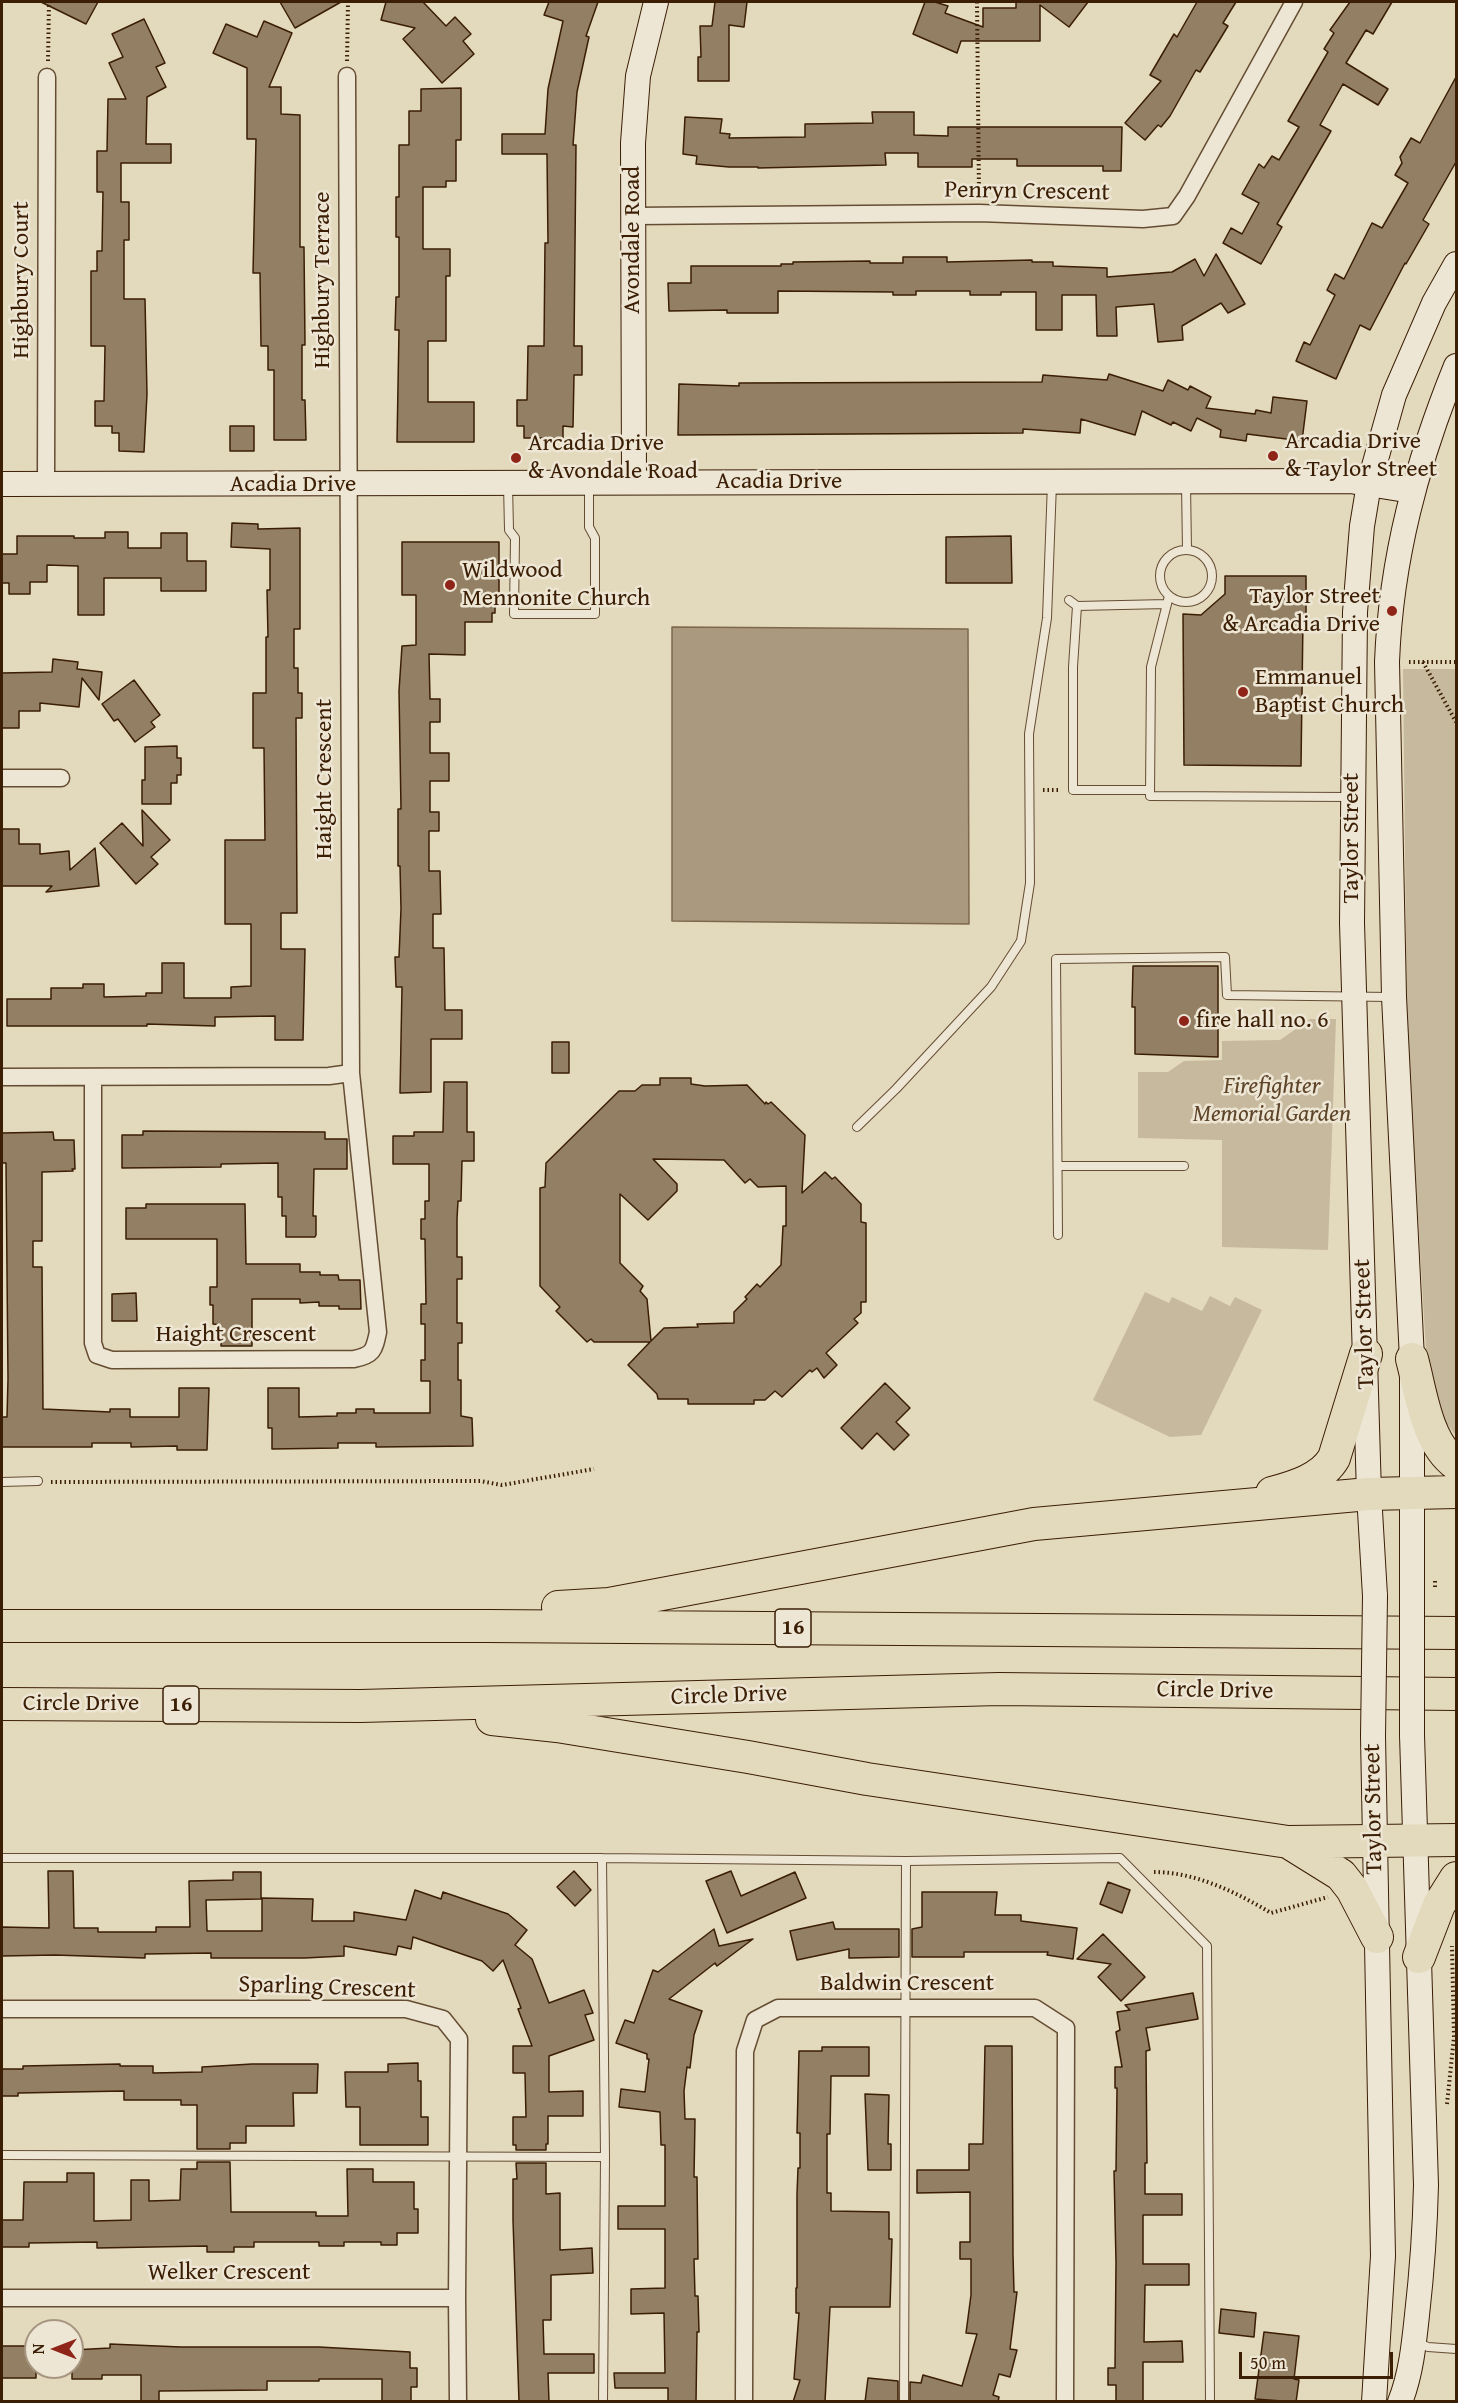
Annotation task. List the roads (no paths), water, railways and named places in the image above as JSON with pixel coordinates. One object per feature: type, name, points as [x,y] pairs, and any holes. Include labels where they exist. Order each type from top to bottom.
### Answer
[{"type":"highway","points":[[1209,1509],[1297,1486],[1329,1468],[1366,1354]]},
{"type":"highway","points":[[1412,1359],[1433,1432],[1446,1455],[1456,1464]]},
{"type":"highway","points":[[129,1626],[406,1617],[609,1604],[1034,1524],[1369,1494],[1456,1492]]},
{"type":"highway","name":"16","points":[[2,1626],[476,1626],[1456,1633]]},
{"type":"highway","name":"Circle Drive","points":[[2,1704],[360,1706],[999,1689],[1456,1694]]},
{"type":"highway","points":[[360,1706],[405,1717],[498,1719],[557,1726],[867,1779],[1288,1842],[1373,1839],[1456,1840]]},
{"type":"highway","points":[[1288,1842],[1341,1875],[1352,1889],[1377,1937]]},
{"type":"highway","points":[[1419,1957],[1439,1905],[1456,1878]]},
{"type":"main road","name":"Avondale Road","points":[[634,482],[633,143],[638,76],[656,2]]},
{"type":"main road","name":"Taylor Street","points":[[1374,2402],[1383,2256],[1373,1839],[1375,1596],[1369,1494],[1352,923],[1355,612],[1362,526],[1369,484],[1394,395],[1434,303],[1456,264]]},
{"type":"main road","name":"Taylor Street","points":[[1400,2402],[1406,2385],[1414,2342],[1424,2257],[1426,2185],[1412,1735],[1412,1359],[1394,997],[1388,645],[1402,532],[1412,491],[1438,410],[1456,366]]},
{"type":"main road","name":"Acadia Drive","points":[[2,484],[1350,481],[1412,491]]},
{"type":"street","name":"Penryn Crescent","points":[[634,216],[979,213],[1143,219],[1173,216],[1187,196],[1294,2]]},
{"type":"street","name":"Highbury Terrace","points":[[347,76],[347,485]]},
{"type":"street","name":"Highbury Court","points":[[46,484],[47,77]]},
{"type":"street","name":"Haight Crescent","points":[[93,1077],[93,1343],[97,1355],[112,1360],[354,1359],[367,1356],[374,1349],[378,1332],[351,1073],[347,485]]},
{"type":"street","points":[[2,778],[61,778]]},
{"type":"street","points":[[2,1077],[329,1076],[351,1073]]},
{"type":"street","name":"Baldwin Crescent","points":[[744,2402],[745,2051],[755,2020],[778,2008],[1035,2008],[1066,2028],[1065,2402]]},
{"type":"street","name":"Sparling Crescent","points":[[2,2009],[406,2009],[444,2019],[459,2039],[458,2402]]},
{"type":"street","name":"Welker Crescent","points":[[2,2298],[457,2298]]},
{"type":"lane","points":[[508,483],[509,530],[515,538],[514,614],[595,614],[595,538],[589,527],[589,482]]},
{"type":"lane","points":[[1186,482],[1187,550]]},
{"type":"lane","points":[[857,1126],[896,1089],[991,987],[1021,941],[1030,883],[1029,734],[1047,618],[1052,483]]},
{"type":"lane","points":[[1070,600],[1077,606],[1168,600],[1194,601],[1208,590],[1212,582],[1212,572],[1204,557],[1187,550],[1172,554],[1162,566],[1161,583],[1168,600],[1151,667],[1150,796],[1352,797]]},
{"type":"lane","points":[[1077,606],[1073,667],[1073,790],[1150,790]]},
{"type":"lane","points":[[1058,1235],[1056,959],[1225,957],[1227,995],[1394,997]]},
{"type":"lane","points":[[1058,1166],[1184,1166]]},
{"type":"lane","points":[[2,1482],[38,1481]]},
{"type":"lane","points":[[2,1858],[602,1858],[906,1861],[1120,1858],[1207,1946],[1210,2402]]},
{"type":"lane","points":[[602,1858],[605,2157],[603,2402]]},
{"type":"lane","points":[[904,2402],[906,1861]]},
{"type":"lane","points":[[2,2155],[605,2157]]},
{"type":"lane","points":[[1414,2342],[1428,2347],[1456,2349]]},
{"type":"place","name":"Arcadia Drive & Taylor Street","points":[[1273,456]]},
{"type":"place","name":"Arcadia Drive & Avondale Road","points":[[516,458]]},
{"type":"place","name":"Wildwood Mennonite Church","points":[[450,585]]},
{"type":"place","name":"Taylor Street & Arcadia Drive","points":[[1392,611]]},
{"type":"place","name":"Emmanuel Baptist Church","points":[[1243,692]]},
{"type":"place","name":"fire hall no. 6","points":[[1184,1021]]},
{"type":"park label","name":"Firefighter Memorial Garden","points":[[1272,1101]]}]
